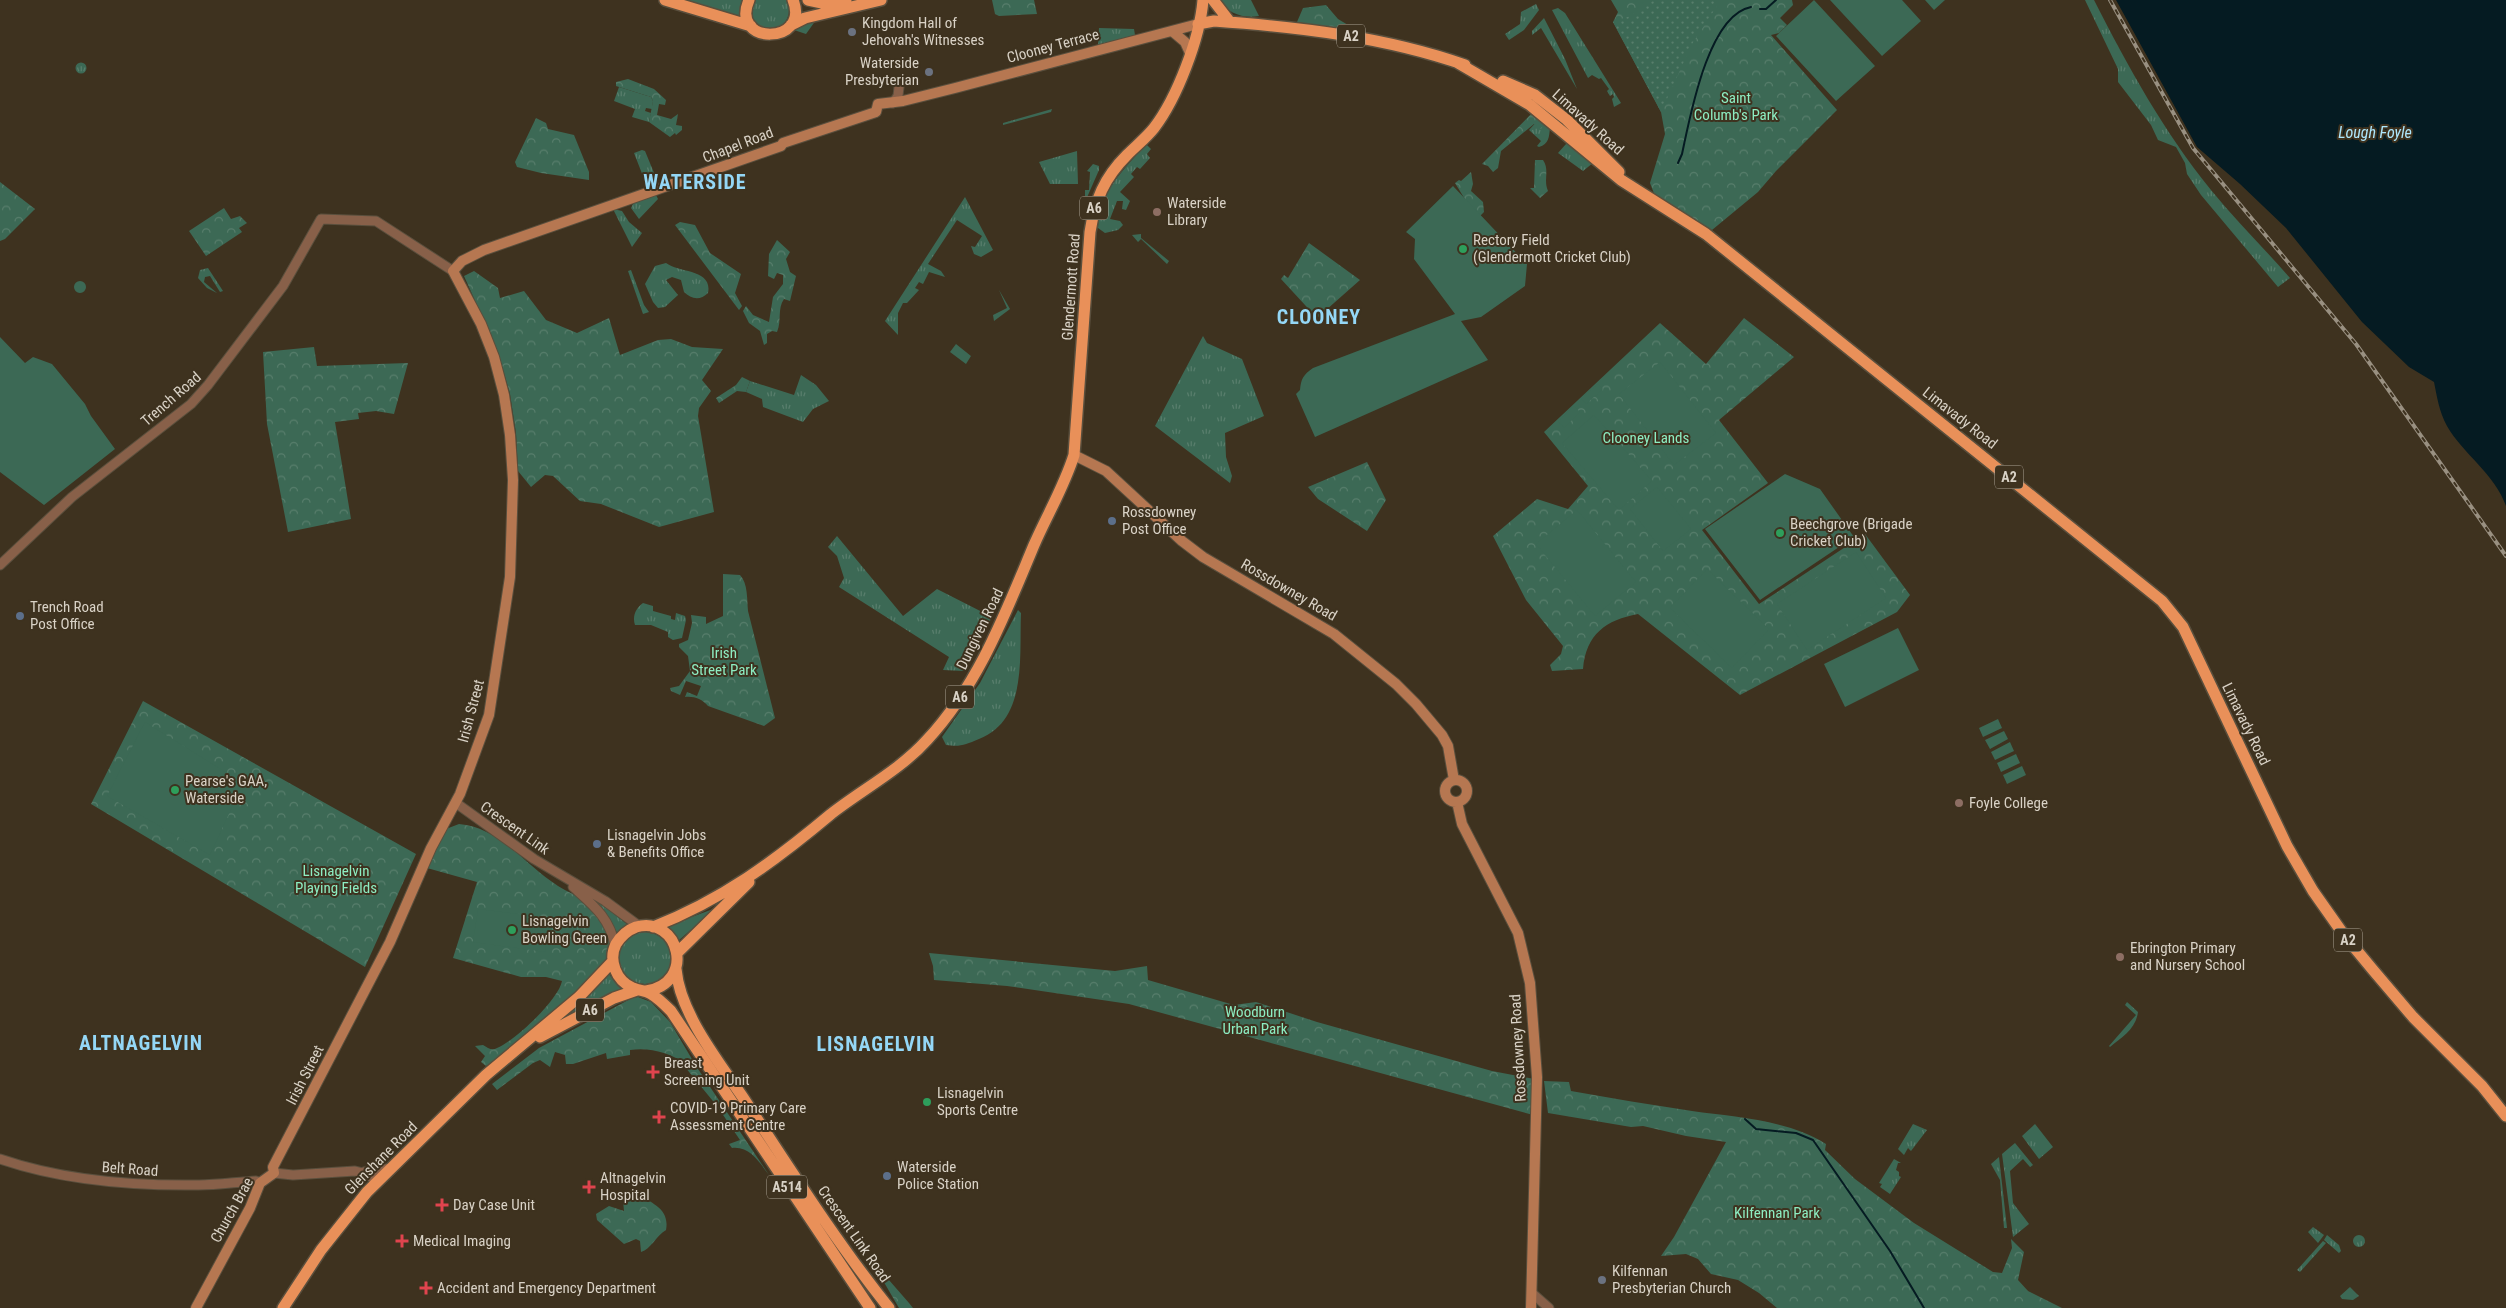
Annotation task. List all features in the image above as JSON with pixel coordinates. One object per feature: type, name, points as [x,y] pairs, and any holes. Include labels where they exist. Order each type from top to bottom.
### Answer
[{"type":"highway","points":[[665,0],[751,26]]},
{"type":"highway","points":[[749,0],[746,12],[751,26],[757,32],[773,35],[786,30],[791,24],[795,10],[793,0]]},
{"type":"highway","points":[[808,0],[822,3],[846,0]]},
{"type":"highway","points":[[791,24],[805,18],[881,0]]},
{"type":"highway","name":"Glendermott Road","points":[[1080,375],[1090,232],[1095,204],[1109,175],[1154,128],[1170,104],[1190,53],[1203,0]]},
{"type":"highway","points":[[1213,0],[1236,23]]},
{"type":"highway","name":"A2","points":[[1198,24],[1236,23]]},
{"type":"highway","name":"Limavady Road","points":[[1236,23],[1332,33],[1392,45],[1458,62],[1535,95],[1575,127],[1635,190]]},
{"type":"highway","name":"Limavady Road","points":[[1458,62],[1530,105],[1609,172],[1706,234],[2162,601],[2186,633],[2287,846],[2313,891],[2344,935],[2413,1017],[2482,1086]]},
{"type":"highway","points":[[1518,88],[1567,128],[1602,160],[1609,172]]},
{"type":"highway","name":"Dungiven Road","points":[[653,927],[700,908],[758,871],[847,802],[897,767],[927,740],[956,704],[978,670],[1005,616],[1035,544],[1063,487],[1074,455],[1080,375]]},
{"type":"highway","name":"Dungiven Road","points":[[677,953],[710,919],[735,897],[758,871]]},
{"type":"highway","points":[[613,961],[615,946],[624,933],[639,926],[653,927],[668,936],[677,953]]},
{"type":"highway","name":"A514","points":[[676,969],[677,953]]},
{"type":"highway","name":"A514","points":[[613,961],[621,980],[642,990]]},
{"type":"highway","name":"Glenshane Road","points":[[283,1308],[332,1235],[378,1182],[486,1075],[521,1048],[579,997],[613,961]]},
{"type":"highway","points":[[642,990],[664,985],[676,969]]},
{"type":"highway","name":"Crescent Link Road","points":[[676,969],[678,989],[698,1027],[793,1174],[861,1273],[889,1308]]},
{"type":"highway","name":"Glenshane Road","points":[[521,1048],[614,998],[642,990]]},
{"type":"highway","name":"Crescent Link Road","points":[[642,990],[671,1011],[680,1023],[870,1308]]},
{"type":"highway","name":"A2","points":[[2482,1086],[2506,1104]]},
{"type":"highway","name":"A2","points":[[2482,1086],[2506,1116]]},
{"type":"main road","name":"Clooney Terrace","points":[[893,102],[1198,24]]},
{"type":"main road","points":[[1172,30],[1184,42],[1190,53]]},
{"type":"main road","name":"Chapel Road","points":[[453,272],[462,261],[484,250],[736,163],[781,146],[783,143],[893,102]]},
{"type":"main road","name":"Irish Street","points":[[294,1128],[390,942],[431,848],[456,803],[485,728],[495,682],[509,595],[513,531],[513,480],[504,395],[494,357],[481,324],[453,272]]},
{"type":"main road","name":"Rossdowney Road","points":[[1074,455],[1106,471],[1182,541],[1203,557],[1334,634],[1396,684],[1442,736],[1448,746],[1454,780]]},
{"type":"main road","points":[[1454,780],[1464,784],[1466,790],[1465,796],[1456,802],[1448,799],[1445,794],[1448,784],[1454,780]]},
{"type":"main road","name":"Rossdowney Road","points":[[1456,802],[1462,824],[1518,933],[1530,983],[1537,1076],[1531,1308]]},
{"type":"main road","name":"Church Brae","points":[[196,1308],[250,1208],[260,1183],[274,1173],[273,1167],[294,1128]]},
{"type":"street","points":[[893,102],[898,96],[899,87]]},
{"type":"street","name":"Trench Road","points":[[0,565],[72,497],[191,404],[208,385],[283,286],[320,219],[376,221],[453,272]]},
{"type":"street","name":"Crescent Link","points":[[456,803],[534,859],[605,901],[639,926]]},
{"type":"street","name":"Crescent Link","points":[[560,874],[600,911],[609,924],[615,946]]},
{"type":"street","name":"Belt Road","points":[[0,1159],[46,1172],[107,1182],[162,1185],[251,1181],[260,1183]]},
{"type":"street","points":[[274,1173],[293,1175],[361,1172],[392,1168]]},
{"type":"street","points":[[361,1172],[378,1182]]},
{"type":"street","points":[[1532,1294],[1549,1308]]},
{"type":"green space","points":[[682,0],[744,0],[741,10],[742,19]]},
{"type":"green space","points":[[754,0],[786,0],[789,14],[785,22],[773,30],[760,27],[752,17]]},
{"type":"green space","points":[[992,0],[1034,0],[1037,14],[999,16],[995,14]]},
{"type":"green space","points":[[1218,0],[1251,0],[1259,16],[1247,17],[1236,14]]},
{"type":"green space","name":"Saint Columb's Park","points":[[1611,0],[1792,0],[1793,5],[1780,18],[1787,25],[1779,33],[1771,35],[1837,110],[1776,171],[1758,192],[1712,230],[1655,196],[1650,183],[1665,134],[1661,112],[1613,22],[1618,12]]},
{"type":"green space","points":[[1654,0],[1719,0],[1692,44],[1661,112],[1613,22],[1630,16]]},
{"type":"green space","points":[[1814,0],[1875,66],[1836,101],[1776,36]]},
{"type":"green space","points":[[1830,0],[1902,0],[1921,21],[1882,56]]},
{"type":"green space","points":[[1925,0],[1945,0],[1934,10]]},
{"type":"green space","points":[[2085,0],[2094,0],[2120,50],[2162,122],[2194,168],[2230,213],[2290,278],[2278,287],[2201,195],[2187,174],[2185,163],[2176,147],[2158,140],[2151,125],[2118,82],[2118,69]]},
{"type":"green space","points":[[1536,4],[1539,10],[1524,30],[1509,40],[1505,34],[1520,24],[1521,12]]},
{"type":"green space","points":[[1326,5],[1338,19],[1348,25],[1346,30],[1297,22],[1303,8]]},
{"type":"green space","points":[[1558,8],[1565,13],[1621,103],[1614,107],[1613,94],[1610,96],[1607,91],[1609,89],[1601,78],[1599,79],[1592,75],[1588,78],[1552,10]]},
{"type":"green space","points":[[1544,18],[1565,59],[1577,89],[1541,28],[1532,35],[1532,31]]},
{"type":"green space","points":[[816,20],[806,34],[794,30]]},
{"type":"green space","points":[[1099,28],[1134,29],[1135,35],[1098,45]]},
{"type":"green space","points":[[81,62],[87,68],[81,74],[75,68]]},
{"type":"green space","points":[[628,79],[654,89],[666,100],[665,105],[659,104],[657,115],[671,119],[678,114],[676,125],[682,126],[682,130],[670,137],[649,122],[653,101],[651,97],[616,86],[616,82]]},
{"type":"green space","points":[[619,87],[651,97],[653,101],[652,109],[646,108],[645,111],[651,113],[649,122],[632,117],[635,109],[614,101]]},
{"type":"green space","points":[[1052,109],[1051,112],[1003,125],[1003,123]]},
{"type":"green space","points":[[1533,112],[1545,123],[1541,129],[1534,124],[1501,151],[1498,168],[1493,172],[1488,166],[1482,164]]},
{"type":"green space","points":[[536,118],[546,123],[548,129],[574,135],[589,172],[589,180],[541,173],[517,167],[515,162]]},
{"type":"green space","points":[[1540,118],[1550,128],[1547,142],[1539,147],[1537,146],[1541,141],[1529,130]]},
{"type":"green space","points":[[1146,144],[1151,149],[1147,154],[1150,158],[1140,169],[1137,167],[1131,174],[1134,177],[1120,192],[1130,201],[1126,210],[1122,209],[1123,201],[1117,201],[1110,219],[1120,221],[1123,225],[1118,230],[1105,233],[1098,228],[1103,203],[1108,192],[1121,172]]},
{"type":"green space","points":[[1566,144],[1570,144],[1593,163],[1583,171],[1558,153]]},
{"type":"green space","points":[[642,150],[645,151],[659,185],[648,189],[634,153]]},
{"type":"green space","points":[[1077,151],[1078,184],[1050,184],[1039,162]]},
{"type":"green space","points":[[1535,160],[1543,160],[1546,168],[1548,191],[1540,198],[1530,188],[1534,188]]},
{"type":"green space","points":[[1093,164],[1099,166],[1099,170],[1085,202],[1085,190],[1089,190],[1090,172],[1087,171]]},
{"type":"green space","points":[[1471,172],[1473,184],[1471,191],[1483,202],[1484,212],[1477,219],[1455,183],[1459,180],[1461,181]]},
{"type":"green space","points":[[0,182],[35,209],[5,239],[0,241]]},
{"type":"green space","points":[[1453,186],[1527,264],[1525,286],[1481,317],[1461,321],[1488,360],[1315,437],[1296,394],[1300,390],[1302,380],[1307,373],[1313,368],[1455,314],[1414,259],[1415,239],[1406,232]]},
{"type":"green space","points":[[656,195],[658,199],[639,219],[631,208],[634,202]]},
{"type":"green space","points":[[965,197],[993,250],[981,257],[974,254],[971,246],[975,247],[982,236],[957,220],[928,264],[941,271],[945,277],[929,272],[923,284],[919,282],[915,288],[919,290],[907,303],[903,303],[898,313],[898,335],[885,321]]},
{"type":"green space","points":[[224,208],[231,219],[240,216],[247,223],[239,228],[242,232],[206,256],[189,231]]},
{"type":"green space","points":[[613,209],[622,211],[629,222],[642,233],[632,247]]},
{"type":"green space","points":[[680,222],[695,225],[710,253],[741,274],[735,293],[742,306],[739,310],[675,225]]},
{"type":"green space","points":[[1141,234],[1141,238],[1169,261],[1167,264],[1141,239],[1138,242],[1132,235]]},
{"type":"green space","points":[[777,240],[790,252],[786,259],[790,272],[796,276],[790,301],[784,299],[782,303],[777,332],[772,331],[767,334],[767,343],[764,345],[760,331],[749,323],[743,311],[746,306],[753,315],[769,322],[773,297],[783,284],[783,275],[777,273],[774,279],[768,276],[769,254]]},
{"type":"green space","points":[[1309,243],[1360,280],[1317,318],[1281,279],[1284,275],[1288,278]]},
{"type":"green space","points":[[666,263],[700,276],[708,285],[708,293],[699,298],[690,296],[684,292],[681,280],[672,277],[666,280],[678,295],[665,307],[658,308],[653,302],[645,284],[655,266]]},
{"type":"green space","points":[[208,268],[223,291],[220,292],[210,276],[205,277],[204,282],[217,293],[207,288],[198,278],[200,270]]},
{"type":"green space","points":[[631,270],[644,305],[649,312],[643,314],[628,271]]},
{"type":"green space","points":[[474,271],[498,288],[500,298],[524,291],[546,320],[577,333],[609,318],[620,355],[658,340],[671,339],[692,347],[723,349],[702,380],[711,391],[699,408],[698,416],[714,512],[659,527],[601,504],[580,501],[553,476],[545,475],[531,487],[518,471],[516,433],[510,394],[498,352],[464,276]]},
{"type":"green space","points":[[78,281],[82,281],[86,287],[82,293],[78,293],[74,289],[74,285]]},
{"type":"green space","points":[[999,290],[1010,309],[994,321],[993,315],[1007,308]]},
{"type":"green space","name":"Clooney Lands","points":[[1744,318],[1794,357],[1719,420],[1768,483],[1702,530],[1759,604],[1865,534],[1910,595],[1897,612],[1740,695],[1638,614],[1616,620],[1607,625],[1593,638],[1588,646],[1583,669],[1552,671],[1550,665],[1561,654],[1563,646],[1526,600],[1493,536],[1537,499],[1568,509],[1588,486],[1544,432],[1660,323],[1706,364]]},
{"type":"green space","points":[[1203,336],[1207,343],[1242,359],[1264,416],[1225,433],[1226,457],[1232,476],[1230,483],[1155,426]]},
{"type":"green space","points":[[0,337],[25,363],[33,357],[52,364],[85,404],[91,416],[115,449],[44,505],[0,472]]},
{"type":"green space","points":[[956,344],[971,356],[966,364],[950,352]]},
{"type":"green space","points":[[314,347],[317,366],[408,363],[394,414],[376,411],[358,413],[359,419],[335,422],[351,519],[288,532],[267,424],[263,352]]},
{"type":"green space","points":[[1660,362],[1716,433],[1674,465],[1619,394]]},
{"type":"green space","points":[[801,375],[816,385],[829,401],[813,409],[803,422],[763,407],[762,399],[746,392],[750,381],[794,395]]},
{"type":"green space","points":[[742,377],[750,381],[746,392],[737,391],[719,403],[716,398],[736,385]]},
{"type":"green space","points":[[1598,384],[1603,389],[1586,404],[1581,398]]},
{"type":"green space","points":[[1574,406],[1580,412],[1564,428],[1558,421]]},
{"type":"green space","points":[[1594,415],[1652,481],[1619,510],[1562,443]]},
{"type":"green space","points":[[1367,462],[1386,500],[1367,531],[1318,499],[1308,487]]},
{"type":"green space","name":"Beechgrove (Brigade Cricket Club)","points":[[1785,474],[1820,489],[1854,537],[1760,600],[1705,529]]},
{"type":"green space","points":[[1657,487],[1691,529],[1663,551],[1630,509]]},
{"type":"green space","points":[[1577,510],[1636,582],[1595,616],[1536,544]]},
{"type":"green space","points":[[837,536],[903,616],[937,589],[992,617],[964,671],[943,670],[949,657],[839,587],[844,578],[837,556],[828,547]]},
{"type":"green space","points":[[1856,552],[1886,598],[1807,650],[1777,604]]},
{"type":"green space","points":[[1707,569],[1769,629],[1732,668],[1670,608]]},
{"type":"green space","name":"Irish Street Park","points":[[723,574],[740,575],[746,587],[748,611],[775,718],[764,726],[708,706],[698,699],[685,697],[687,692],[697,696],[701,686],[686,681],[680,695],[671,691],[670,688],[679,686],[690,671],[688,656],[679,647],[679,644],[688,640],[692,623],[691,615],[706,617],[706,624],[723,616]]},
{"type":"green space","points":[[643,603],[653,606],[653,611],[671,616],[671,619],[675,620],[676,613],[685,616],[686,620],[682,638],[673,640],[668,637],[668,632],[651,625],[635,625],[635,612]]},
{"type":"green space","points":[[1018,610],[1021,613],[1018,685],[1006,717],[995,730],[979,739],[962,745],[946,745],[942,737],[980,683]]},
{"type":"green space","points":[[1898,628],[1919,670],[1845,707],[1824,664]]},
{"type":"green space","name":"Lisnagelvin Playing Fields","points":[[143,701],[416,854],[365,967],[91,804]]},
{"type":"green space","points":[[1998,719],[2002,728],[1983,737],[1979,728]]},
{"type":"green space","name":"Pearse's GAA, Waterside","points":[[145,722],[243,783],[210,855],[107,796]]},
{"type":"green space","points":[[2004,731],[2008,739],[1990,749],[1985,740]]},
{"type":"green space","points":[[2010,742],[2014,751],[1995,760],[1991,752]]},
{"type":"green space","points":[[2016,754],[2020,763],[2001,772],[1997,763]]},
{"type":"green space","points":[[2022,766],[2026,775],[2007,784],[2003,775]]},
{"type":"green space","points":[[459,824],[487,832],[512,849],[546,878],[585,901],[600,919],[610,939],[606,960],[593,977],[508,1053],[486,1066],[481,1062],[485,1056],[475,1046],[483,1045],[490,1049],[495,1049],[505,1044],[545,1008],[559,989],[562,981],[546,977],[521,977],[453,958],[477,882],[427,868],[446,829]]},
{"type":"green space","points":[[599,902],[628,925],[617,933],[611,921],[597,905]]},
{"type":"green space","points":[[716,908],[678,941],[667,926]]},
{"type":"green space","name":"Lisnagelvin Bowling Green","points":[[478,909],[550,918],[545,952],[473,942]]},
{"type":"green space","points":[[640,932],[650,932],[659,936],[667,944],[671,958],[667,972],[659,980],[650,984],[640,984],[631,980],[623,972],[619,963],[619,953],[623,944],[631,936]]},
{"type":"green space","name":"Woodburn Urban Park","points":[[929,953],[1115,971],[1147,966],[1148,980],[1234,1005],[1256,1002],[1317,1022],[1492,1071],[1534,1079],[1533,1115],[1129,1004],[1007,986],[934,980],[933,966]]},
{"type":"green space","points":[[608,973],[622,990],[558,1023]]},
{"type":"green space","points":[[638,997],[651,1002],[670,1022],[696,1066],[769,1175],[758,1160],[749,1152],[732,1148],[729,1144],[740,1140],[717,1106],[685,1067],[686,1063],[673,1056],[652,1050],[638,1049],[630,1050],[630,1055],[607,1059],[606,1053],[573,1064],[566,1064],[565,1055],[555,1052],[550,1067],[540,1060],[533,1063],[497,1090],[492,1084],[539,1048],[632,998]]},
{"type":"green space","points":[[2127,1002],[2138,1012],[2137,1018],[2128,1032],[2110,1047],[2136,1015],[2125,1005]]},
{"type":"green space","name":"Kilfennan Park","points":[[1544,1081],[1569,1082],[1571,1091],[1761,1121],[1811,1136],[1826,1144],[1825,1150],[1855,1179],[1914,1223],[1993,1272],[2002,1273],[2012,1248],[2011,1239],[2024,1252],[2018,1280],[2028,1291],[2062,1308],[1777,1308],[1759,1293],[1738,1280],[1711,1274],[1698,1259],[1686,1254],[1661,1256],[1674,1237],[1726,1142],[1686,1136],[1643,1126],[1631,1127],[1548,1113]]},
{"type":"green space","points":[[1913,1124],[1927,1130],[1911,1151],[1908,1148],[1904,1155],[1898,1149]]},
{"type":"green space","points":[[2035,1124],[2053,1147],[2039,1159],[2022,1136]]},
{"type":"green space","points":[[2015,1143],[2033,1165],[2030,1167],[2023,1159],[2010,1171],[2013,1203],[2029,1224],[2013,1237],[2002,1154]]},
{"type":"green space","points":[[1999,1157],[2007,1228],[2004,1228],[2000,1180],[1991,1164]]},
{"type":"green space","points":[[1894,1159],[1901,1163],[1898,1163],[1896,1170],[1901,1177],[1890,1194],[1880,1187],[1882,1184],[1879,1183]]},
{"type":"green space","points":[[637,1194],[659,1208],[663,1212],[667,1223],[666,1230],[648,1248],[641,1252],[640,1241],[636,1239],[624,1244],[597,1220],[596,1214],[609,1206],[624,1211],[623,1200]]},
{"type":"green space","points":[[2313,1227],[2324,1235],[2318,1243],[2308,1232]]},
{"type":"green space","points":[[2327,1235],[2339,1245],[2341,1251],[2339,1253],[2324,1240]]},
{"type":"green space","points":[[2357,1235],[2361,1235],[2365,1241],[2361,1247],[2357,1247],[2353,1243],[2353,1239]]},
{"type":"green space","points":[[2323,1241],[2326,1243],[2300,1272],[2297,1270]]},
{"type":"green space","points":[[875,1264],[913,1308],[899,1308],[885,1284],[872,1268]]},
{"type":"green space","points":[[2350,1287],[2359,1296],[2353,1300],[2342,1299],[2340,1296]]},
{"type":"water","name":"Lough Foyle","points":[[2116,0],[2506,0],[2506,506],[2487,474],[2461,446],[2447,426],[2437,399],[2434,382],[2409,367],[2362,322],[2286,228],[2240,184],[2197,147]]},
{"type":"waterway","points":[[1760,9],[1766,9],[1776,0]]},
{"type":"waterway","points":[[1678,163],[1682,154],[1696,93],[1712,47],[1723,28],[1736,14],[1751,7]]},
{"type":"waterway","points":[[1745,1119],[1756,1129],[1796,1133],[1813,1140],[1890,1251],[1924,1308]]},
{"type":"railway","points":[[2110,0],[2193,148],[2356,344],[2506,556]]},
{"type":"place","name":"Kingdom Hall of Jehovah's Witnesses","points":[[852,32]]},
{"type":"place","name":"Waterside Presbyterian","points":[[929,72]]},
{"type":"place","name":"Waterside Library","points":[[1157,212]]},
{"type":"place","name":"Rectory Field (Glendermott Cricket Club)","points":[[1463,249]]},
{"type":"place","name":"Rossdowney Post Office","points":[[1112,521]]},
{"type":"place","name":"Beechgrove (Brigade Cricket Club)","points":[[1780,533]]},
{"type":"place","name":"Trench Road Post Office","points":[[20,616]]},
{"type":"place","name":"Pearse's GAA, Waterside","points":[[175,790]]},
{"type":"place","name":"Foyle College","points":[[1959,803]]},
{"type":"place","name":"Lisnagelvin Jobs & Benefits Office","points":[[597,844]]},
{"type":"place","name":"Lisnagelvin Bowling Green","points":[[512,930]]},
{"type":"place","name":"Ebrington Primary and Nursery School","points":[[2120,957]]},
{"type":"place","name":"Breast Screening Unit","points":[[653,1072]]},
{"type":"place","name":"Lisnagelvin Sports Centre","points":[[927,1102]]},
{"type":"place","name":"COVID-19 Primary Care Assessment Centre","points":[[659,1117]]},
{"type":"place","name":"Waterside Police Station","points":[[887,1176]]},
{"type":"place","name":"Altnagelvin Hospital","points":[[589,1187]]},
{"type":"place","name":"Day Case Unit","points":[[442,1205]]},
{"type":"place","name":"Medical Imaging","points":[[402,1241]]},
{"type":"place","name":"Kilfennan Presbyterian Church","points":[[1602,1280]]},
{"type":"place","name":"Accident and Emergency Department","points":[[426,1288]]},
{"type":"district","name":"WATERSIDE","points":[[695,182]]},
{"type":"district","name":"CLOONEY","points":[[1319,317]]},
{"type":"district","name":"ALTNAGELVIN","points":[[141,1043]]},
{"type":"district","name":"LISNAGELVIN","points":[[876,1044]]}]
